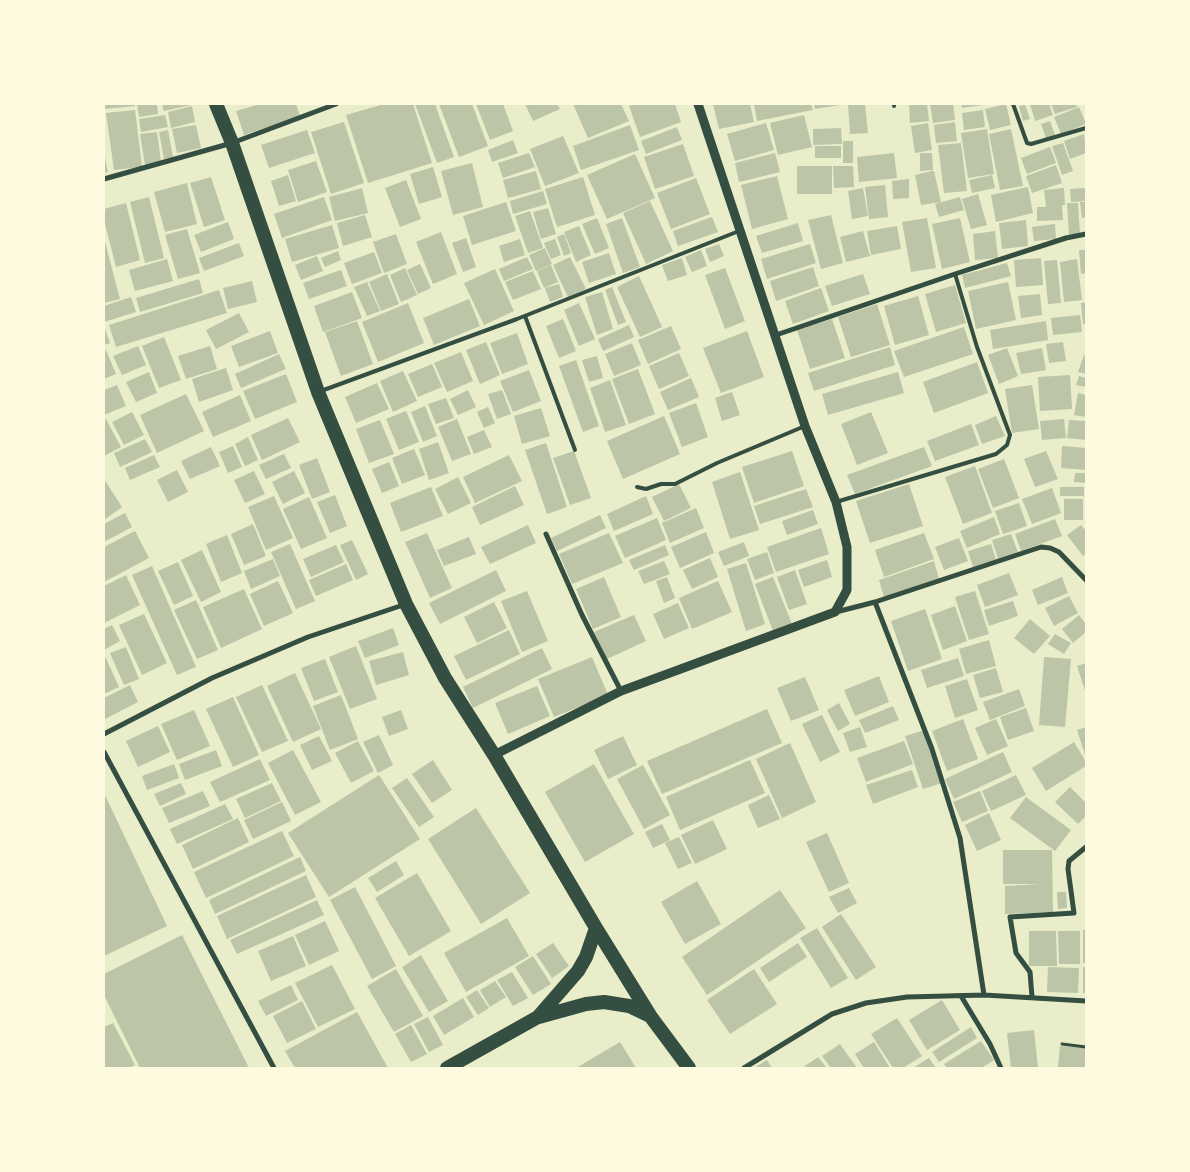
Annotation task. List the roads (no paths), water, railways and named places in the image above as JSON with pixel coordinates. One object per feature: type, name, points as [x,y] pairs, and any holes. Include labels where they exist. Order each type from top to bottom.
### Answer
[{"type":"highway","points":[[216,104],[232,143],[318,392],[406,604],[445,678],[494,755],[596,928],[651,1017],[689,1068]]},
{"type":"highway","points":[[538,1017],[578,971],[586,957],[596,928]]},
{"type":"highway","points":[[448,1068],[538,1017],[586,1004],[616,1002],[651,1017]]},
{"type":"street","points":[[104,179],[232,143],[336,104]]},
{"type":"street","points":[[698,104],[805,426],[836,502],[847,547],[849,575],[847,590],[835,612]]},
{"type":"street","points":[[776,335],[955,274],[1066,238],[1086,234]]},
{"type":"street","points":[[546,534],[582,615],[621,691]]},
{"type":"street","points":[[494,755],[621,691],[835,612],[874,602],[1041,547],[1059,552],[1086,580]]},
{"type":"street","points":[[874,602],[932,749],[960,838],[984,995]]},
{"type":"street","points":[[104,734],[212,678],[308,637],[406,604]]},
{"type":"street","points":[[104,752],[274,1068]]},
{"type":"street","points":[[1032,998],[1030,972],[1016,952],[1010,917],[1074,913],[1068,869],[1069,861],[1086,847]]},
{"type":"street","points":[[744,1068],[832,1014],[874,1002],[907,998],[984,995],[1086,1001]]},
{"type":"street","points":[[961,996],[990,1044],[1001,1068]]},
{"type":"lane","points":[[1014,104],[1027,143],[1031,144],[1086,128]]},
{"type":"lane","points":[[318,392],[525,316],[739,231]]},
{"type":"lane","points":[[836,502],[996,454],[1007,445],[1010,435],[977,347],[955,274]]},
{"type":"lane","points":[[525,316],[575,450]]},
{"type":"lane","points":[[636,487],[646,488],[661,484],[675,484],[716,463],[805,426]]}]
